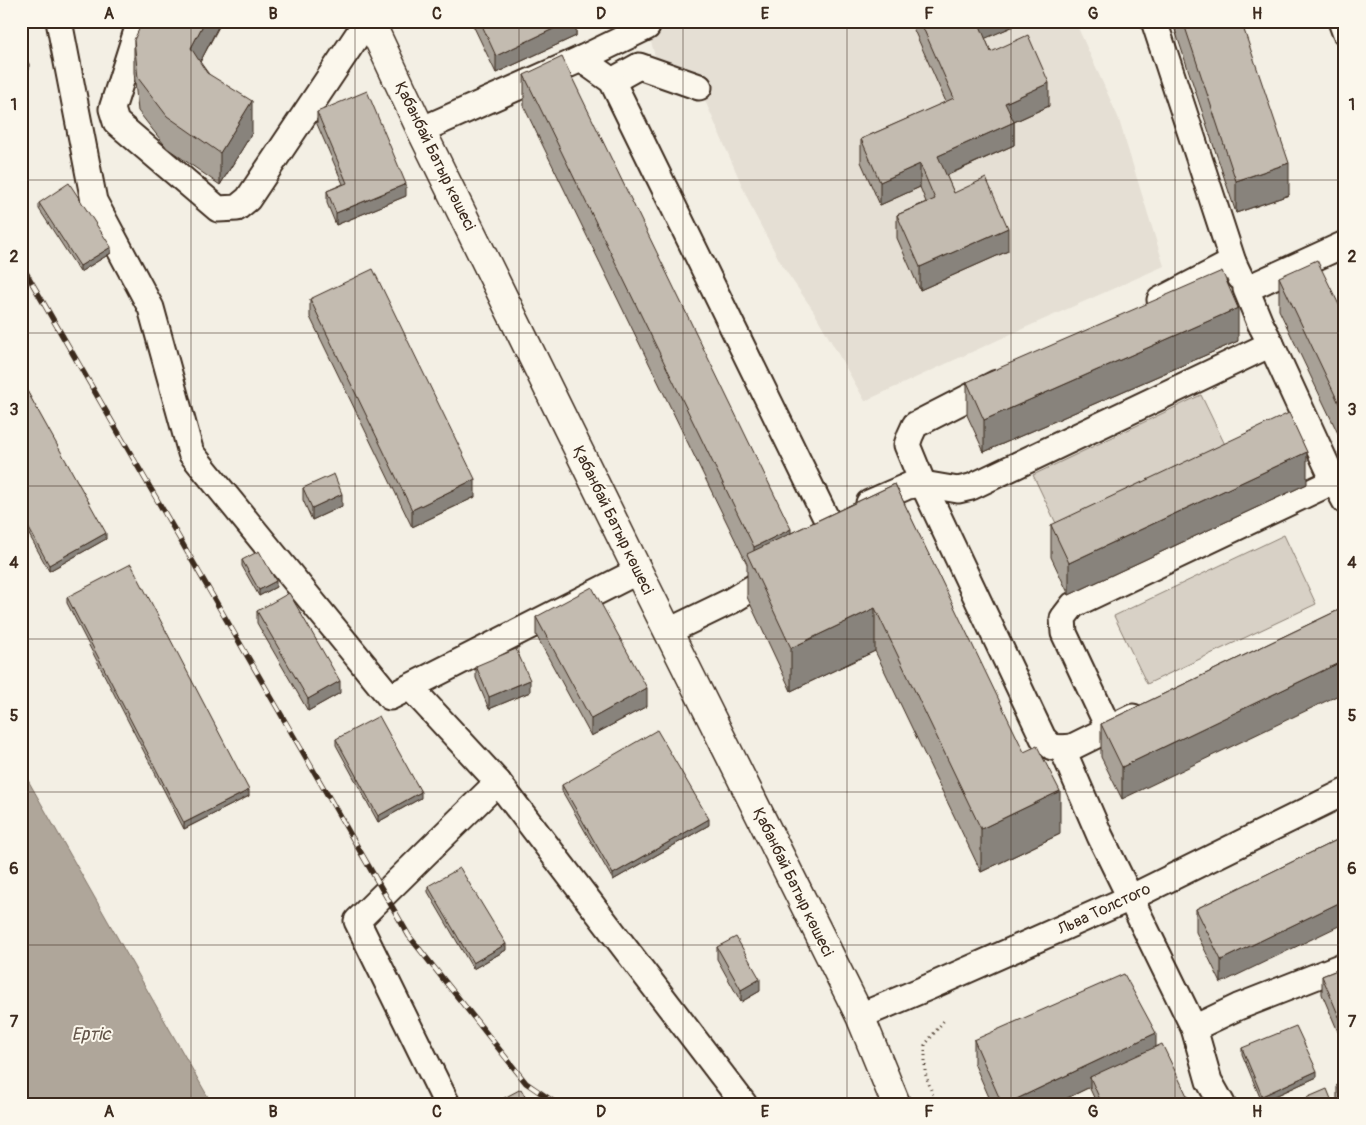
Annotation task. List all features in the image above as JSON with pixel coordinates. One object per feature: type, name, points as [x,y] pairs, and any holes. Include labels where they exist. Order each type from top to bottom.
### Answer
[{"type":"main road","name":"Қабанбай Батыр көшесі","points":[[369,21],[638,571],[860,1016],[896,1104]]},
{"type":"street","points":[[59,21],[94,201],[151,308],[191,453],[390,697],[638,571]]},
{"type":"street","points":[[140,21],[112,109],[116,122],[218,209],[237,208],[248,199],[369,21]]},
{"type":"street","points":[[421,130],[581,59],[647,27],[644,21]]},
{"type":"street","points":[[1109,729],[1064,633],[1063,618],[1073,605],[1339,491],[1260,323],[1234,262],[1154,21]]},
{"type":"street","points":[[1341,21],[1345,32]]},
{"type":"street","points":[[581,59],[612,81],[828,522],[825,544],[731,601],[669,631]]},
{"type":"street","points":[[612,81],[639,66],[699,87]]},
{"type":"street","points":[[1246,289],[1345,244]]},
{"type":"street","points":[[1136,312],[1234,262]]},
{"type":"street","points":[[828,522],[908,486],[923,484],[958,490],[971,487],[1271,344]]},
{"type":"street","points":[[1012,375],[915,425],[908,446],[923,484],[1042,738],[1052,747],[1072,747],[1153,707]]},
{"type":"street","points":[[410,687],[498,782],[744,1104]]},
{"type":"street","points":[[1062,748],[1100,836],[1194,1028],[1209,1080],[1222,1104]]},
{"type":"street","points":[[447,1104],[357,921],[498,782]]},
{"type":"street","name":"Льва Толстого","points":[[860,1016],[928,988],[1130,898],[1345,792]]},
{"type":"street","points":[[1194,1028],[1238,1007],[1345,964]]},
{"type":"path","points":[[936,1104],[925,1073],[926,1045],[945,1019]]},
{"type":"shaded area","points":[[645,21],[1075,21],[1118,117],[1164,266],[865,401],[813,310],[783,267],[754,213],[693,73],[674,80],[655,56]]},
{"type":"shaded area","points":[[1201,395],[1231,457],[1063,538],[1033,475]]},
{"type":"shaded area","points":[[1284,535],[1316,604],[1147,684],[1114,616]]},
{"type":"water","name":"Ертіс","points":[[21,768],[212,1104],[21,1104]]},
{"type":"building","points":[[143,21],[205,21],[191,48],[207,73],[252,101],[220,153],[167,116],[138,78],[134,40]]},
{"type":"building","points":[[480,21],[570,21],[496,56]]},
{"type":"building","points":[[920,21],[978,21],[991,52],[1028,35],[1049,83],[1005,103],[1014,122],[938,156],[954,193],[986,178],[1008,228],[920,267],[897,215],[935,199],[920,164],[880,182],[861,139],[954,98]]},
{"type":"building","points":[[1183,21],[1241,21],[1289,163],[1236,181]]},
{"type":"building","points":[[21,50],[29,64],[21,68]]},
{"type":"building","points":[[562,57],[791,529],[754,547],[524,75]]},
{"type":"building","points":[[367,91],[406,184],[336,213],[327,191],[347,183],[317,112]]},
{"type":"building","points":[[69,183],[111,247],[80,266],[39,203]]},
{"type":"building","points":[[1317,260],[1345,317],[1345,416],[1279,277]]},
{"type":"building","points":[[373,269],[475,479],[412,510],[310,299]]},
{"type":"building","points":[[1222,271],[1238,308],[984,420],[967,382]]},
{"type":"building","points":[[21,380],[106,533],[49,565],[21,514]]},
{"type":"building","points":[[1289,413],[1307,452],[1069,563],[1051,525]]},
{"type":"building","points":[[334,474],[342,494],[312,508],[303,488]]},
{"type":"building","points":[[895,484],[1024,752],[1037,746],[1060,791],[981,829],[875,608],[791,648],[747,554]]},
{"type":"building","points":[[259,551],[276,581],[259,590],[242,560]]},
{"type":"building","points":[[131,564],[249,790],[184,823],[67,597]]},
{"type":"building","points":[[592,587],[647,688],[591,719],[536,617]]},
{"type":"building","points":[[289,593],[340,681],[308,699],[257,611]]},
{"type":"building","points":[[1345,607],[1345,660],[1122,767],[1101,724]]},
{"type":"building","points":[[516,649],[530,680],[489,697],[476,666]]},
{"type":"building","points":[[379,716],[421,792],[378,816],[336,739]]},
{"type":"building","points":[[657,730],[709,819],[613,874],[562,785]]},
{"type":"building","points":[[1345,836],[1345,900],[1221,960],[1196,909]]},
{"type":"building","points":[[460,868],[506,944],[473,963],[428,886]]},
{"type":"building","points":[[736,937],[760,979],[741,990],[717,947]]},
{"type":"building","points":[[1345,967],[1345,1023],[1342,1024],[1322,976]]},
{"type":"building","points":[[1124,974],[1156,1033],[1006,1104],[1002,1104],[974,1040]]},
{"type":"building","points":[[1296,1026],[1317,1071],[1262,1096],[1242,1048]]},
{"type":"building","points":[[1162,1044],[1191,1104],[1102,1104],[1090,1077]]},
{"type":"building","points":[[1345,1081],[1345,1103],[1337,1085]]},
{"type":"building","points":[[521,1089],[529,1104],[493,1104]]},
{"type":"building","points":[[1327,1089],[1333,1104],[1292,1104]]},
{"type":"railway","points":[[21,264],[409,936],[526,1083],[557,1104]]}]
